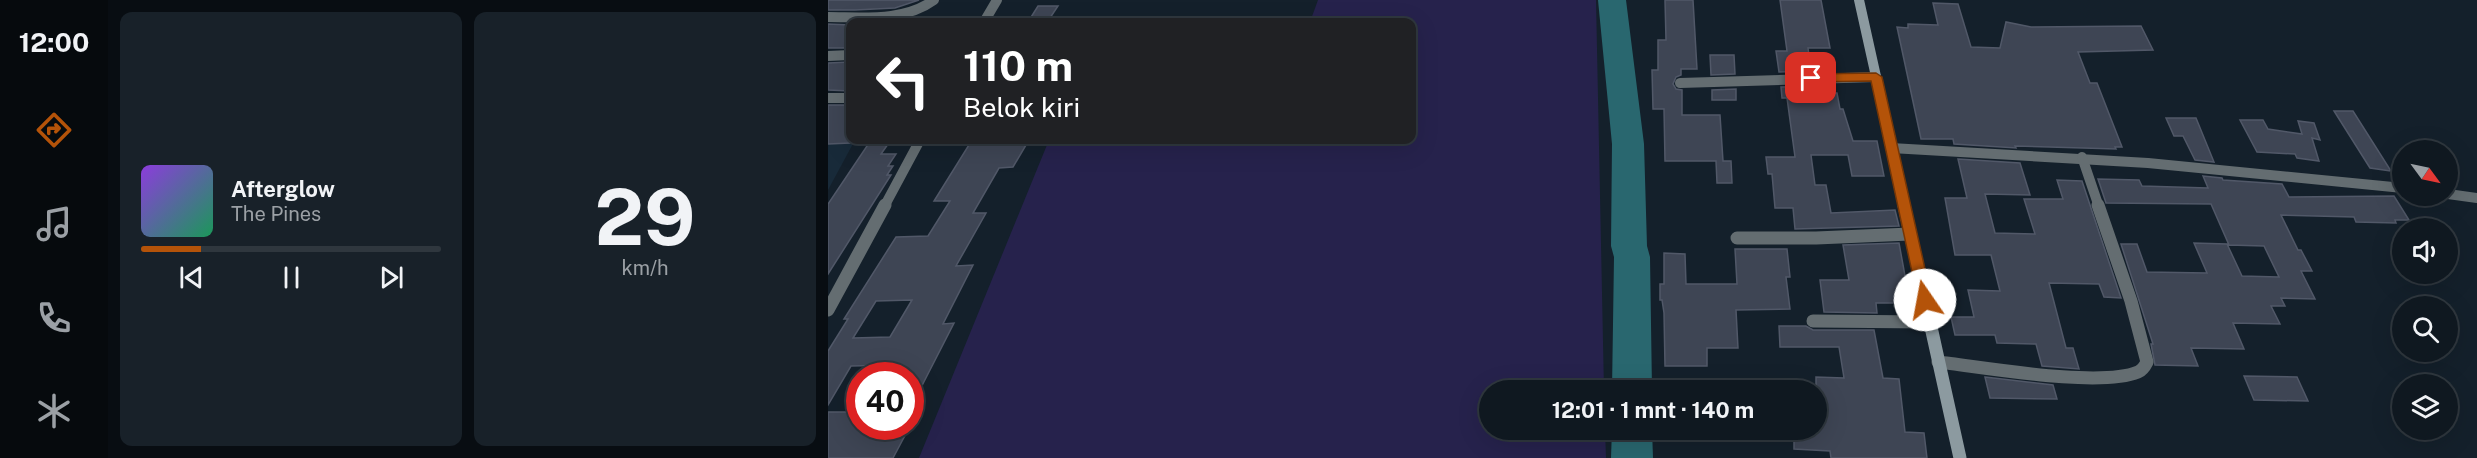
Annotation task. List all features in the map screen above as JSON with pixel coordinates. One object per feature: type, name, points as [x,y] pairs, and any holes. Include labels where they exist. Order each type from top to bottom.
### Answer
[{"type":"street","points":[[828,17],[910,13],[925,8],[934,0]]},
{"type":"street","points":[[986,18],[997,0]]},
{"type":"street","points":[[1859,0],[1960,458]]},
{"type":"street","points":[[828,56],[846,55]]},
{"type":"street","points":[[1680,83],[1876,77]]},
{"type":"street","points":[[828,98],[846,98]]},
{"type":"street","points":[[828,310],[918,144]]},
{"type":"street","points":[[1891,148],[2082,157],[2276,172],[2392,187]]},
{"type":"street","points":[[1938,362],[2044,374],[2112,376],[2137,373],[2143,369],[2147,362],[2131,301],[2082,157]]},
{"type":"street","points":[[2458,195],[2477,198]]},
{"type":"street","points":[[1737,238],[1816,238],[1910,234]]},
{"type":"street","points":[[1814,321],[1930,322]]},
{"type":"shaded area","points":[[1318,0],[1596,0],[1604,380],[1479,380],[1479,440],[1605,440],[1606,458],[919,458],[1047,144],[1416,144],[1416,18],[1311,18]]},
{"type":"shaded area","points":[[846,119],[846,144],[853,144],[828,190],[828,121]]},
{"type":"building","points":[[828,0],[919,0],[895,8],[828,10]]},
{"type":"building","points":[[1665,0],[1693,0],[1697,69],[1681,69],[1681,75],[1676,77],[1673,84],[1676,89],[1682,90],[1682,115],[1720,115],[1723,161],[1731,161],[1732,183],[1717,183],[1716,161],[1665,161],[1664,109],[1653,109],[1652,70],[1658,70],[1658,40],[1666,40]]},
{"type":"building","points":[[1780,0],[1821,0],[1830,48],[1808,48],[1811,71],[1779,72],[1776,51],[1787,51]]},
{"type":"building","points":[[1933,3],[1958,4],[1971,47],[2000,48],[2006,22],[2031,27],[2141,26],[2153,50],[2078,52],[2090,83],[2097,83],[2122,147],[2115,147],[2116,149],[2015,146],[2016,148],[1954,144],[1953,139],[1921,139],[1897,27],[1908,28],[1908,24],[1938,25]]},
{"type":"building","points":[[1038,6],[1058,6],[1050,18],[1030,18]]},
{"type":"building","points":[[828,24],[846,25],[846,48],[828,48]]},
{"type":"building","points":[[1710,55],[1734,55],[1735,74],[1711,75]]},
{"type":"building","points":[[846,62],[846,91],[828,90],[828,63]]},
{"type":"building","points":[[1830,86],[1831,93],[1837,93],[1840,109],[1843,109],[1853,141],[1877,141],[1884,176],[1852,176],[1848,155],[1811,155],[1815,185],[1826,185],[1831,213],[1895,210],[1899,226],[1795,229],[1793,208],[1775,208],[1772,174],[1768,174],[1766,157],[1795,157],[1787,98],[1782,98],[1781,87]]},
{"type":"building","points":[[1736,89],[1736,100],[1712,100],[1712,90]]},
{"type":"building","points":[[828,105],[846,105],[846,143],[828,144]]},
{"type":"building","points":[[2334,111],[2353,111],[2391,171],[2370,168]]},
{"type":"building","points":[[2166,118],[2196,118],[2214,162],[2195,160],[2183,136],[2174,136]]},
{"type":"building","points":[[2240,120],[2263,120],[2268,129],[2302,134],[2298,121],[2314,123],[2320,140],[2312,138],[2319,161],[2297,158],[2295,154],[2257,152]]},
{"type":"building","points":[[868,144],[888,144],[881,154],[896,154],[888,166],[893,166],[887,175],[891,175],[828,274],[828,204]]},
{"type":"building","points":[[970,144],[1027,144],[1013,167],[999,168],[973,213],[986,213],[956,266],[973,265],[943,324],[954,323],[924,382],[924,362],[846,362],[846,374],[828,405],[828,351],[848,319],[844,319],[896,237],[928,236],[950,201],[934,201]],"holes":[[[912,300],[890,337],[853,338],[876,301]]]},
{"type":"building","points":[[1958,159],[2020,163],[2030,195],[1985,194],[1995,233],[2035,234],[2024,199],[2063,199],[2057,180],[2082,181],[2121,298],[2104,297],[2099,284],[2049,283],[2066,348],[2073,348],[2079,369],[2042,366],[2036,344],[1997,343],[1995,335],[1955,335],[1951,317],[1974,317],[1968,290],[2000,291],[1991,255],[1955,255],[1945,198],[1967,198]]},
{"type":"building","points":[[2203,176],[2223,180],[2282,184],[2289,197],[2392,196],[2392,206],[2400,206],[2408,218],[2392,218],[2392,223],[2356,222],[2354,217],[2281,215],[2298,250],[2301,250],[2312,271],[2301,271],[2315,299],[2281,298],[2285,306],[2271,306],[2280,324],[2233,323],[2244,349],[2191,348],[2198,366],[2155,365],[2151,344],[2153,344],[2121,244],[2137,244],[2147,272],[2207,273],[2194,243],[2227,244],[2242,276],[2279,277],[2264,246],[2229,245],[2211,204],[2106,203],[2098,179],[2139,180],[2142,186],[2208,188]]},
{"type":"building","points":[[1899,243],[1910,303],[1876,303],[1877,313],[1824,312],[1820,280],[1849,280],[1843,245]]},
{"type":"building","points":[[1735,249],[1787,249],[1790,277],[1786,277],[1790,309],[1736,310],[1738,348],[1707,348],[1707,366],[1665,366],[1664,313],[1662,300],[1660,300],[1660,284],[1664,284],[1664,253],[1685,254],[1686,284],[1737,284]]},
{"type":"building","points":[[1779,326],[1806,326],[1813,330],[1874,330],[1883,378],[1899,379],[1905,432],[1924,433],[1927,458],[1831,458],[1830,451],[1794,449],[1794,440],[1827,440],[1827,380],[1816,380],[1816,377],[1844,378],[1839,347],[1780,347]]},
{"type":"building","points":[[2244,376],[2297,377],[2308,401],[2254,400]]},
{"type":"building","points":[[1985,377],[2053,385],[2057,399],[1990,398]]},
{"type":"building","points":[[828,412],[846,412],[846,440],[903,440],[893,458],[828,458]]},
{"type":"waterway","points":[[1612,0],[1628,144],[1629,246],[1632,257],[1632,380]]},
{"type":"waterway","points":[[1632,440],[1632,458]]},
{"type":"route","points":[[1811,78],[1876,77],[1925,300]]}]
